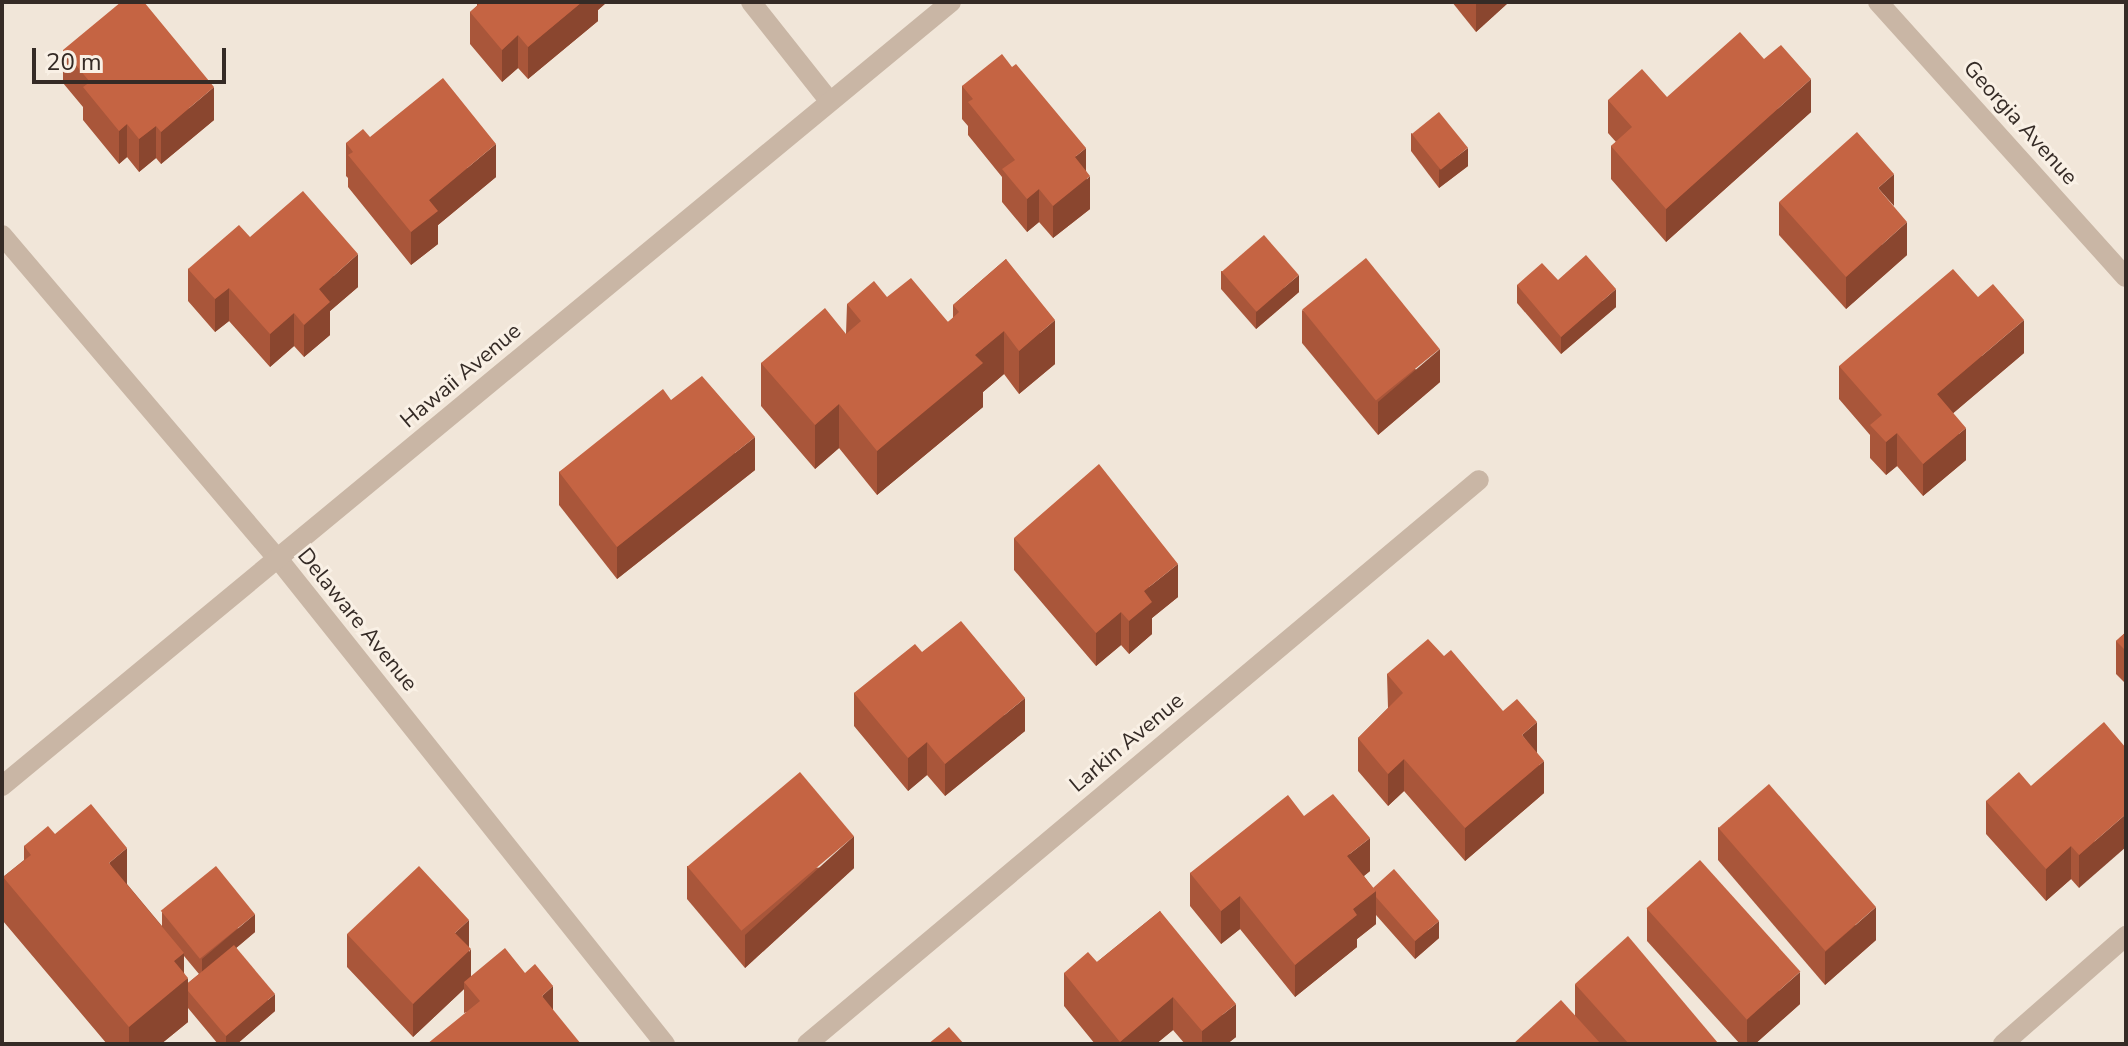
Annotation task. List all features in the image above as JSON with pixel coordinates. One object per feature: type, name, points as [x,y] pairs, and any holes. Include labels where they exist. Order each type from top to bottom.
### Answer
[{"type":"street","points":[[751,2],[828,99]]},
{"type":"street","name":"Hawaii Avenue","points":[[2,786],[279,560],[828,99],[951,2]]},
{"type":"street","name":"Georgia Avenue","points":[[1878,2],[2126,277]]},
{"type":"street","name":"Delaware Avenue","points":[[2,235],[279,560],[665,1044]]},
{"type":"street","name":"Larkin Avenue","points":[[807,1044],[1479,480]]},
{"type":"street","points":[[2003,1044],[2126,936]]},
{"type":"building","points":[[121,2],[144,2],[214,87],[161,132],[156,126],[139,139],[127,124],[119,131],[83,87],[90,82],[63,50]]},
{"type":"building","points":[[481,2],[582,2],[528,47],[518,35],[502,50],[470,12]]},
{"type":"building","points":[[1740,32],[1764,59],[1781,45],[1811,79],[1666,209],[1611,146],[1632,127],[1608,100],[1642,69],[1667,97]]},
{"type":"building","points":[[1002,54],[1012,67],[1016,64],[1086,148],[1075,157],[1090,176],[1053,206],[1039,189],[1027,199],[1002,169],[1015,160],[968,102],[973,99],[962,86]]},
{"type":"building","points":[[443,78],[496,144],[429,200],[438,211],[411,232],[348,155],[353,152],[346,143],[363,129],[370,137]]},
{"type":"building","points":[[1439,112],[1468,148],[1441,170],[1412,134]]},
{"type":"building","points":[[1857,132],[1894,174],[1878,188],[1907,222],[1846,277],[1779,202]]},
{"type":"building","points":[[303,191],[358,254],[319,289],[330,302],[304,325],[294,313],[270,334],[229,288],[215,299],[188,269],[239,225],[250,237]]},
{"type":"building","points":[[1264,235],[1299,275],[1257,312],[1222,272]]},
{"type":"building","points":[[1586,255],[1616,289],[1561,337],[1517,285],[1542,263],[1558,280]]},
{"type":"building","points":[[1366,258],[1440,349],[1376,401],[1302,310]]},
{"type":"building","points":[[1006,259],[1055,320],[1019,351],[1004,331],[975,355],[983,363],[877,451],[839,404],[815,425],[761,363],[825,308],[846,334],[861,321],[847,304],[874,281],[887,297],[911,278],[948,322],[959,312],[953,305]]},
{"type":"building","points":[[1953,269],[1978,297],[1993,284],[2024,320],[1937,394],[1966,428],[1923,464],[1897,433],[1886,442],[1870,425],[1882,415],[1839,366]]},
{"type":"building","points":[[702,376],[755,437],[617,547],[559,472],[663,389],[671,400]]},
{"type":"building","points":[[1099,464],[1178,564],[1144,591],[1152,602],[1129,621],[1121,612],[1096,633],[1014,538]]},
{"type":"building","points":[[961,621],[1025,698],[945,764],[927,742],[908,758],[854,693],[915,644],[922,652]]},
{"type":"building","points":[[2126,632],[2126,651],[2116,641]]},
{"type":"building","points":[[1428,639],[1444,656],[1451,650],[1503,711],[1517,699],[1537,722],[1522,735],[1544,761],[1465,828],[1404,759],[1388,774],[1358,738],[1403,693],[1387,674]]},
{"type":"building","points":[[2104,722],[2126,748],[2126,814],[2079,855],[2071,846],[2046,869],[1986,801],[2019,772],[2031,786]]},
{"type":"building","points":[[800,772],[854,836],[741,931],[687,866]]},
{"type":"building","points":[[1769,784],[1876,907],[1825,951],[1718,828]]},
{"type":"building","points":[[1333,794],[1370,838],[1347,856],[1376,891],[1353,909],[1357,915],[1295,965],[1240,896],[1221,911],[1190,873],[1288,795],[1304,816]]},
{"type":"building","points":[[91,804],[127,848],[109,863],[184,953],[174,961],[188,978],[129,1027],[3,877],[31,855],[24,846],[48,826],[55,834]]},
{"type":"building","points":[[1700,860],[1800,971],[1747,1020],[1646,908]]},
{"type":"building","points":[[216,866],[255,914],[200,959],[161,911]]},
{"type":"building","points":[[419,866],[469,920],[455,933],[471,949],[413,1004],[347,934]]},
{"type":"building","points":[[1394,869],[1439,921],[1415,941],[1376,897],[1373,888]]},
{"type":"building","points":[[1160,911],[1236,1004],[1202,1031],[1173,997],[1120,1042],[1064,973],[1088,952],[1097,962]]},
{"type":"building","points":[[1628,936],[1718,1043],[1629,1044],[1575,984]]},
{"type":"building","points":[[234,945],[275,994],[226,1036],[188,991],[188,983]]},
{"type":"building","points":[[505,948],[525,973],[535,964],[553,986],[542,996],[581,1044],[427,1044],[480,1001],[464,982]]},
{"type":"building","points":[[1561,1000],[1601,1044],[1513,1044]]},
{"type":"building","points":[[949,1027],[964,1044],[928,1044]]}]
